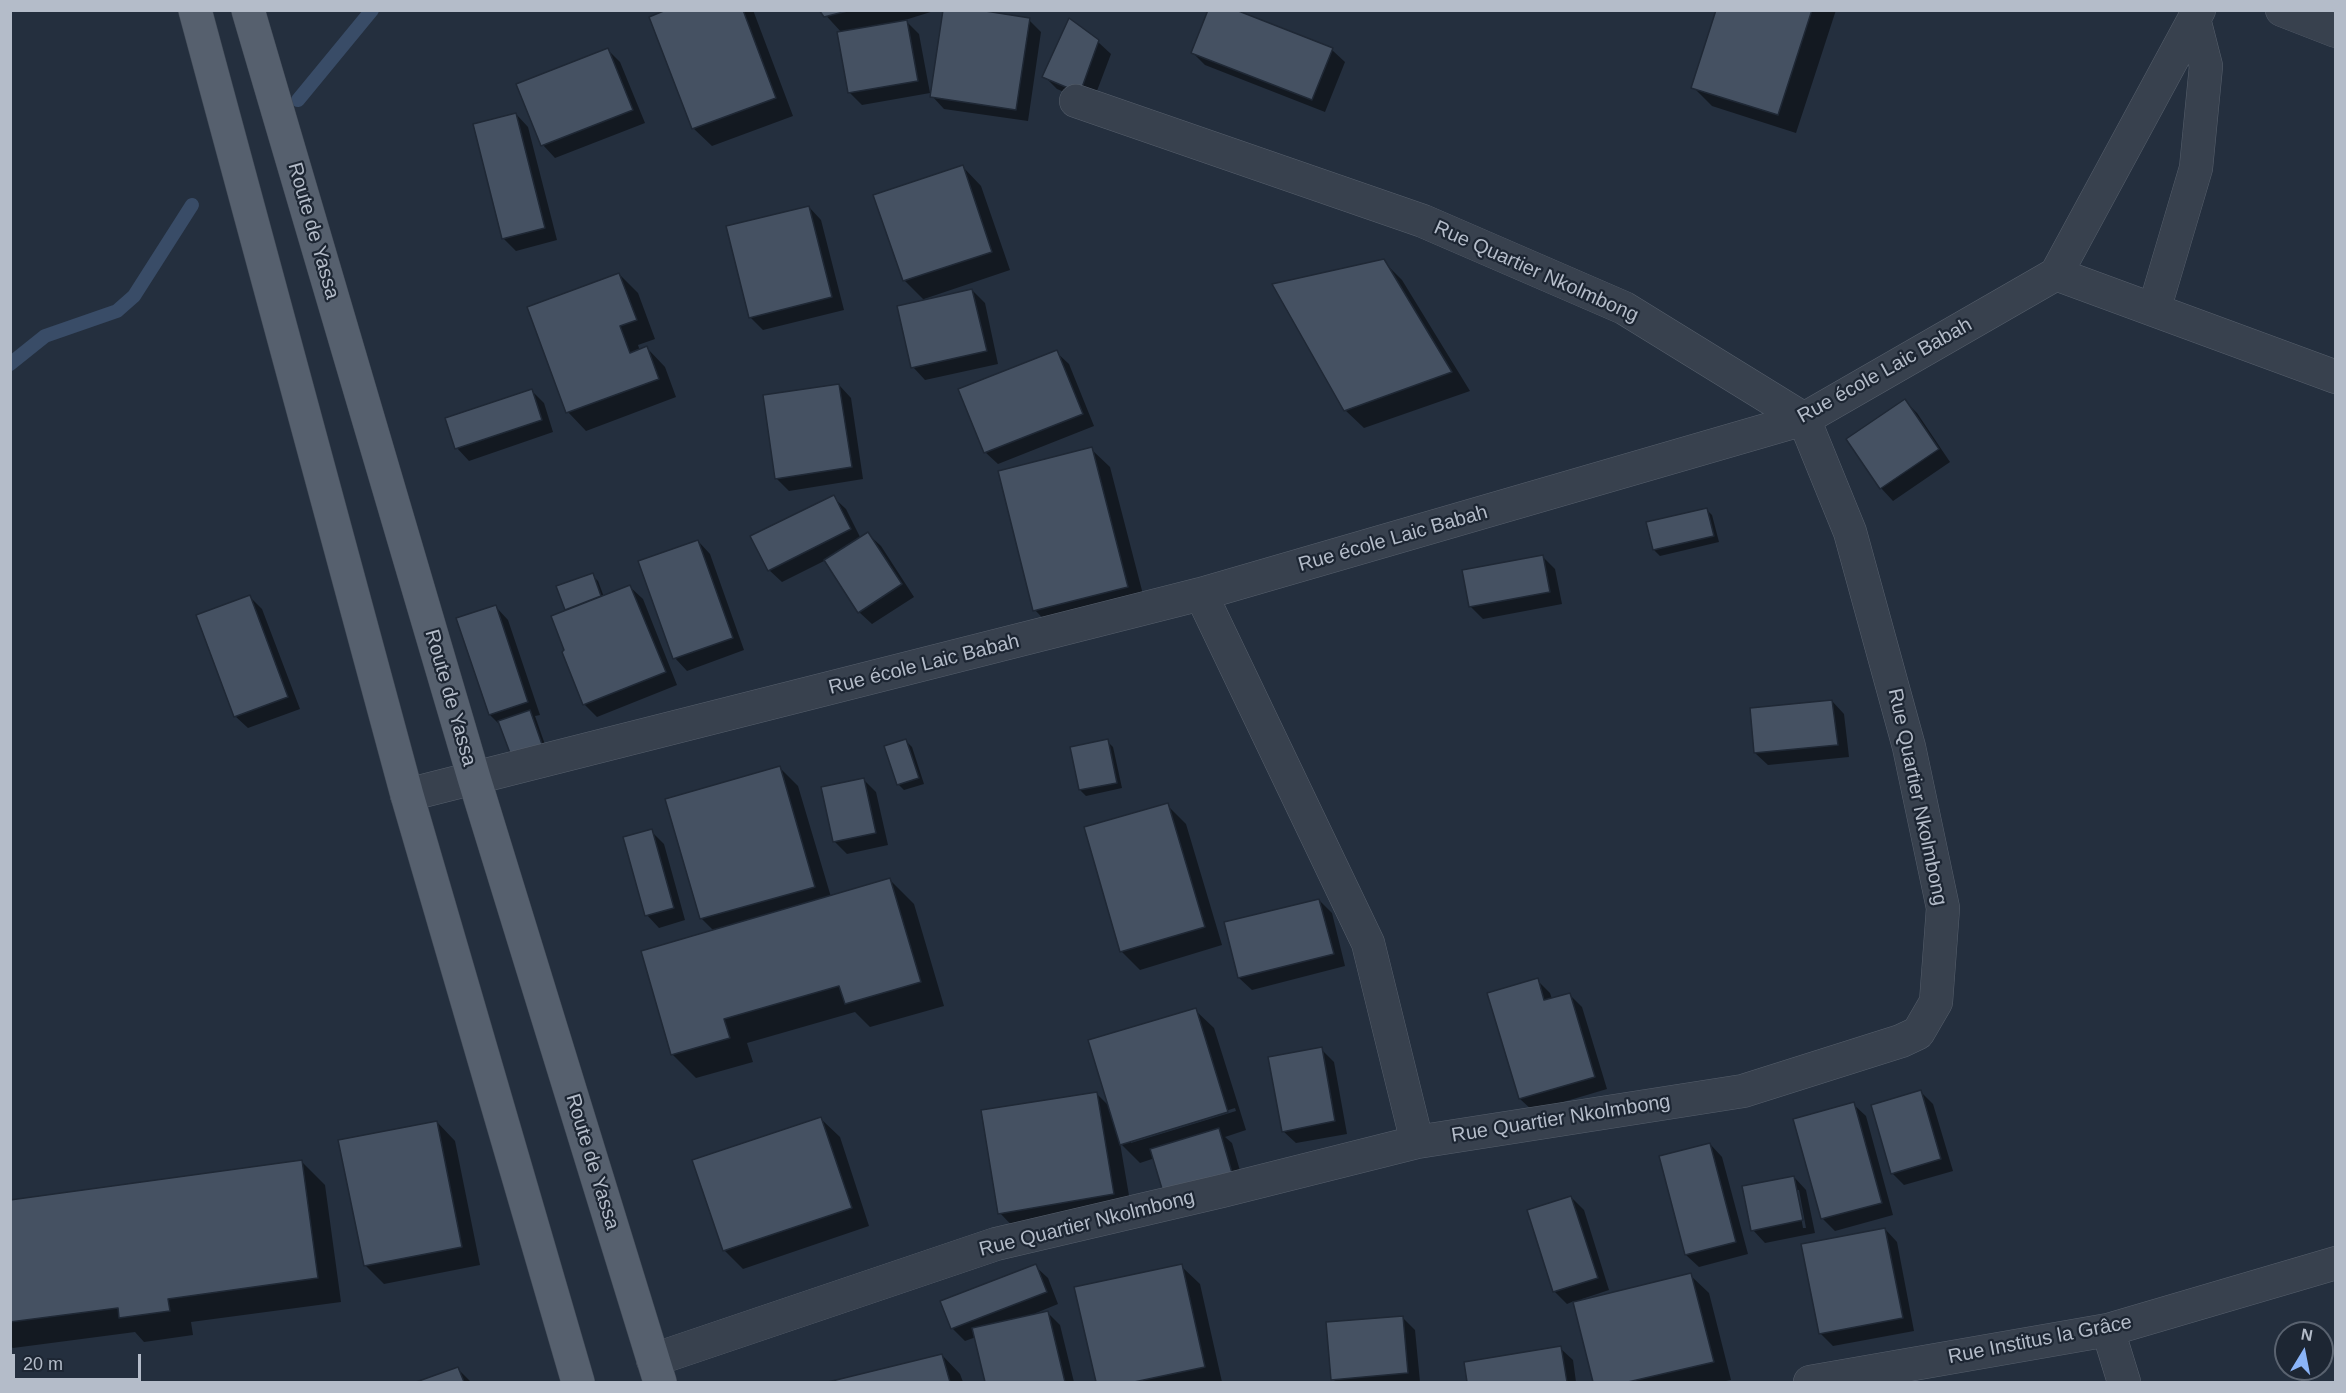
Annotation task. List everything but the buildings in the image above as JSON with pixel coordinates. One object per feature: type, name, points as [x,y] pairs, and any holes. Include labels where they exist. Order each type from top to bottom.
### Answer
[{"type":"main road","points":[[195,10],[407,795],[578,1383]]},
{"type":"main road","name":"Route de Yassa","points":[[248,10],[474,778],[656,1371]]},
{"type":"street","points":[[2282,10],[2336,32]]},
{"type":"street","points":[[2196,15],[2056,274],[2336,377]]},
{"type":"street","points":[[2154,310],[2196,168],[2206,66],[2196,15]]},
{"type":"street","name":"Rue Quartier Nkolmbong","points":[[656,1371],[996,1244],[1417,1142],[1743,1091],[1901,1041],[1918,1032],[1936,1002],[1943,908],[1909,747],[1850,532],[1804,419],[1614,303],[1423,221],[1076,102]]},
{"type":"street","name":"Rue école Laic Babah","points":[[407,795],[1201,594],[1804,419],[2056,274]]},
{"type":"street","points":[[1201,594],[1368,943],[1417,1142]]},
{"type":"street","name":"Rue Institus la Grâce","points":[[1810,1383],[2108,1330],[2336,1263]]},
{"type":"street","points":[[2108,1330],[2124,1383]]},
{"type":"waterway","points":[[298,100],[372,10]]},
{"type":"waterway","points":[[10,364],[45,336],[117,311],[134,296],[192,205]]}]
